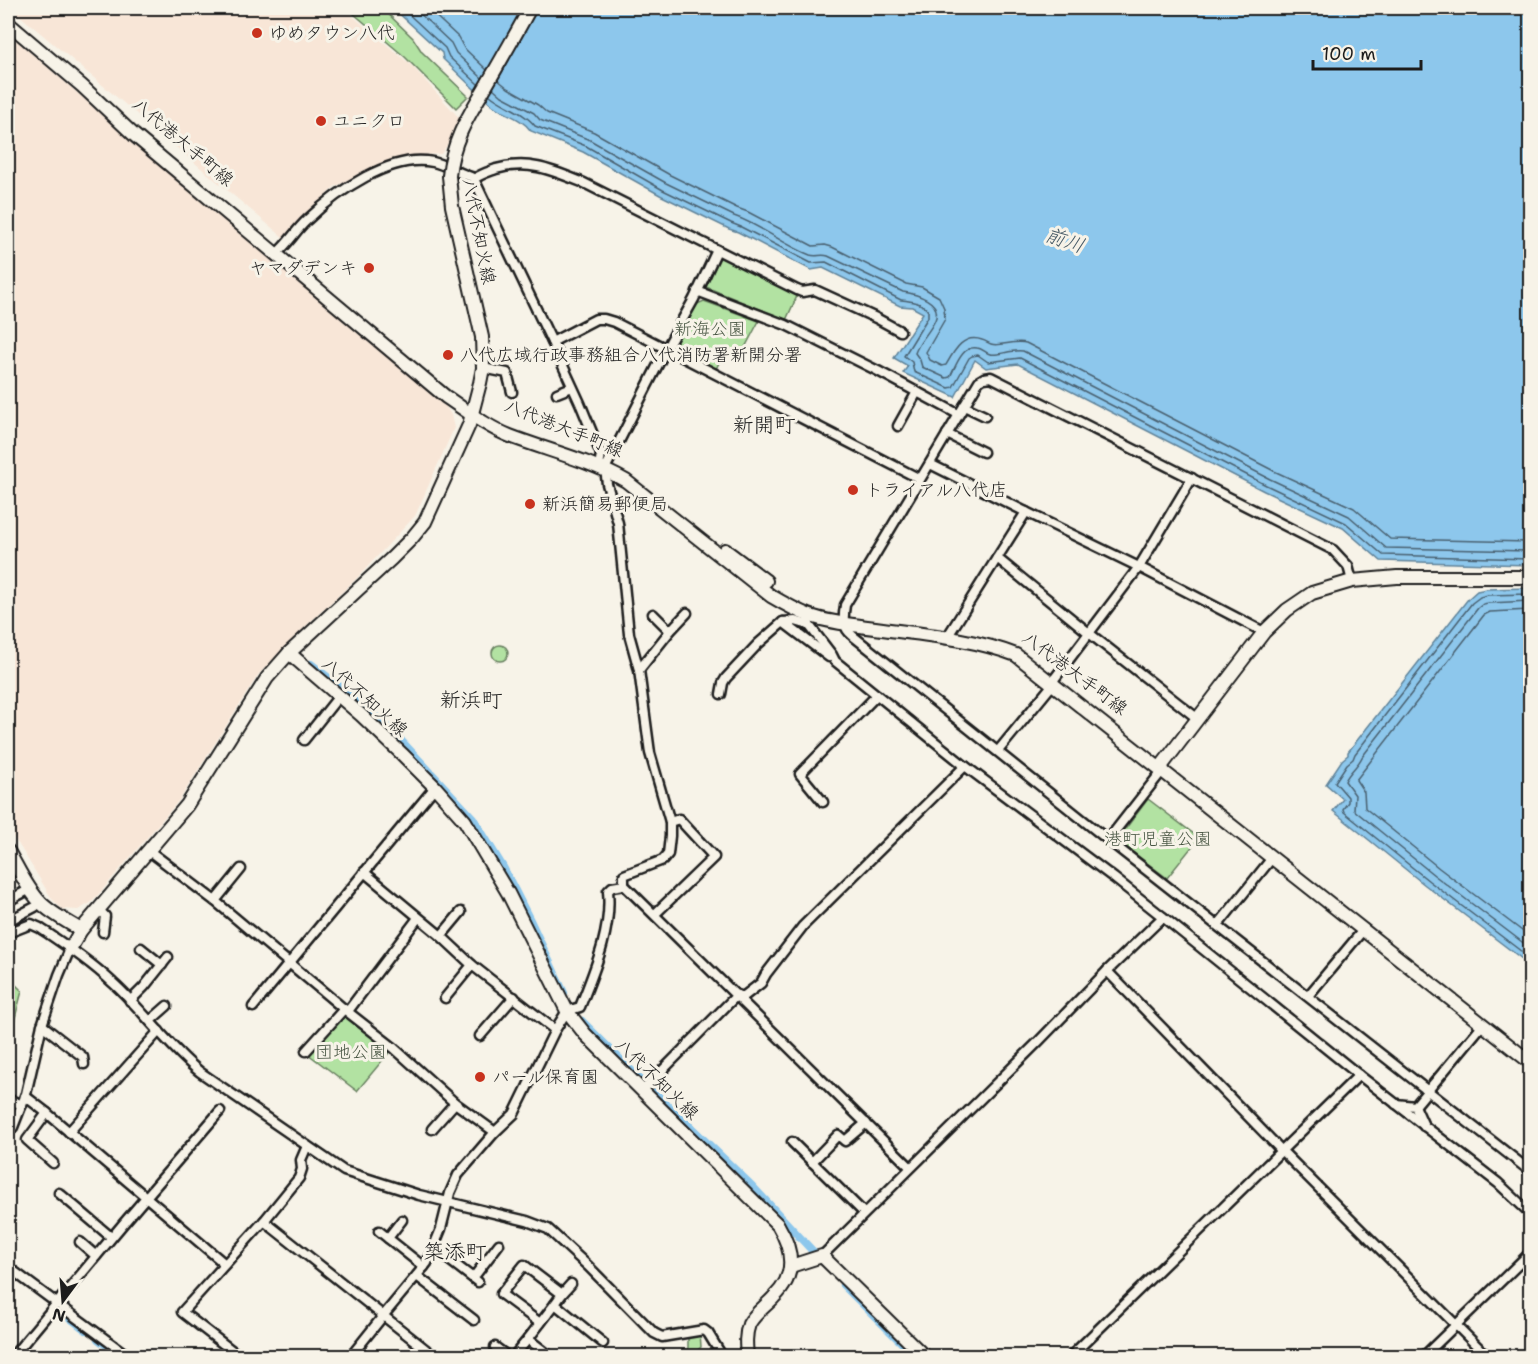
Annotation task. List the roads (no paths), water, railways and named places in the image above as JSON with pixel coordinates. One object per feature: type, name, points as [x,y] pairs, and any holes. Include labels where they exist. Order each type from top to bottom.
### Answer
[{"type":"main road","name":"八代不知火線","points":[[530,8],[459,136],[450,164],[452,206],[482,337],[483,368],[473,411],[455,458],[425,522],[392,558],[289,653],[370,723],[435,787],[465,821],[508,893],[567,1011],[585,1034],[778,1225],[786,1237],[796,1264]]},
{"type":"main road","name":"八代港大手町線","points":[[8,16],[446,397],[473,411],[490,426],[508,435],[629,474],[791,600],[807,607],[843,619],[1002,641],[1021,651],[1054,681],[1162,767]]},
{"type":"main road","name":"八代港大手町線","points":[[8,23],[82,86],[134,135],[279,251]]},
{"type":"main road","name":"八代港大手町線","points":[[603,465],[771,596],[810,621],[843,619]]},
{"type":"main road","points":[[1162,767],[1264,632],[1287,610],[1312,594],[1352,581],[1397,577],[1530,577]]},
{"type":"main road","points":[[70,949],[81,930],[98,909],[187,805],[267,678],[289,653]]},
{"type":"main road","points":[[1162,767],[1272,858],[1530,1062]]},
{"type":"main road","points":[[1162,767],[1369,923],[1530,1052]]},
{"type":"main road","points":[[8,851],[41,904],[81,930]]},
{"type":"main road","points":[[747,1356],[746,1335],[755,1315],[782,1288],[796,1264],[821,1256],[924,1356]]},
{"type":"street","points":[[279,251],[325,203],[348,187],[388,166],[412,161],[431,161],[474,179],[552,342],[602,454],[607,484],[618,523],[629,634],[639,670],[650,753],[670,822],[668,854],[663,860],[624,875],[624,885],[910,1167]]},
{"type":"street","points":[[474,179],[481,174],[506,166],[531,165],[553,170],[584,183],[797,290],[802,292],[815,290],[900,331]]},
{"type":"street","points":[[603,465],[717,250]]},
{"type":"street","points":[[697,291],[786,325],[958,414]]},
{"type":"street","points":[[552,342],[596,319],[614,322],[920,479]]},
{"type":"street","points":[[483,368],[507,373],[512,392]]},
{"type":"street","points":[[1352,581],[1348,566],[1333,549],[991,377],[979,381],[958,414],[845,605],[843,619],[846,631],[1530,1171]]},
{"type":"street","points":[[557,393],[572,387]]},
{"type":"street","points":[[898,426],[917,392]]},
{"type":"street","points":[[964,405],[985,416]]},
{"type":"street","points":[[947,434],[983,452]]},
{"type":"street","points":[[930,464],[1139,567],[1264,632]]},
{"type":"street","points":[[998,751],[1054,681],[1139,567],[1192,478]]},
{"type":"street","points":[[948,635],[1026,512]]},
{"type":"street","points":[[996,558],[1198,719]]},
{"type":"street","points":[[639,670],[687,613]]},
{"type":"street","points":[[653,614],[670,631]]},
{"type":"street","points":[[721,694],[726,678],[758,644],[783,622],[810,621],[834,661]]},
{"type":"street","points":[[783,622],[878,694],[965,766],[1114,878],[1359,1075],[1498,1183],[1530,1213]]},
{"type":"street","points":[[823,802],[800,774],[878,694]]},
{"type":"street","points":[[304,740],[339,696]]},
{"type":"street","points":[[737,995],[743,997],[761,983],[803,926],[965,766]]},
{"type":"street","points":[[1108,840],[1162,767]]},
{"type":"street","points":[[253,1007],[435,787]]},
{"type":"street","points":[[655,914],[714,857],[679,819],[670,822]]},
{"type":"street","points":[[148,850],[215,901],[394,1048],[455,1103],[495,1132]]},
{"type":"street","points":[[1218,925],[1272,858]]},
{"type":"street","points":[[215,901],[241,869]]},
{"type":"street","points":[[364,872],[472,964],[555,1030]]},
{"type":"street","points":[[351,1356],[427,1263],[441,1229],[458,1175],[495,1132],[514,1114],[555,1030],[567,1011],[580,1007],[603,942],[609,904],[608,891],[612,887],[624,885]]},
{"type":"street","points":[[8,901],[30,889]]},
{"type":"street","points":[[8,921],[35,907]]},
{"type":"street","points":[[98,909],[105,916],[103,932]]},
{"type":"street","points":[[441,936],[461,912]]},
{"type":"street","points":[[821,1256],[1163,917]]},
{"type":"street","points":[[306,1051],[346,1010],[418,918]]},
{"type":"street","points":[[8,933],[35,924],[114,984],[200,1072],[345,1171],[419,1195],[527,1221],[548,1229],[654,1333],[662,1337],[704,1330],[722,1356]]},
{"type":"street","points":[[1308,996],[1364,929]]},
{"type":"street","points":[[130,1001],[165,961],[141,948]]},
{"type":"street","points":[[8,1133],[13,1127],[26,1094],[42,1025],[70,949]]},
{"type":"street","points":[[445,998],[472,964]]},
{"type":"street","points":[[1107,971],[1281,1151],[1487,1356]]},
{"type":"street","points":[[643,1090],[737,995]]},
{"type":"street","points":[[480,1036],[514,997]]},
{"type":"street","points":[[150,1021],[167,1006]]},
{"type":"street","points":[[1415,1106],[1483,1024]]},
{"type":"street","points":[[42,1025],[83,1057],[84,1064]]},
{"type":"street","points":[[64,1131],[159,1031]]},
{"type":"street","points":[[1071,1356],[1359,1075]]},
{"type":"street","points":[[25,1095],[64,1131],[225,1264]]},
{"type":"street","points":[[8,1099],[22,1105]]},
{"type":"street","points":[[432,1129],[455,1103]]},
{"type":"street","points":[[1396,1104],[1415,1106]]},
{"type":"street","points":[[1415,1106],[1424,1126]]},
{"type":"street","points":[[13,1356],[220,1111]]},
{"type":"street","points":[[47,1113],[27,1140],[53,1163]]},
{"type":"street","points":[[812,1162],[838,1135],[845,1141],[866,1123]]},
{"type":"street","points":[[792,1142],[864,1213]]},
{"type":"street","points":[[239,1356],[182,1312],[264,1221],[299,1178],[302,1169],[301,1160],[307,1146]]},
{"type":"street","points":[[59,1193],[111,1238]]},
{"type":"street","points":[[388,1238],[402,1220]]},
{"type":"street","points":[[264,1221],[434,1356]]},
{"type":"street","points":[[379,1231],[424,1267]]},
{"type":"street","points":[[80,1242],[96,1256]]},
{"type":"street","points":[[435,1244],[444,1251],[448,1259],[475,1280],[499,1244]]},
{"type":"street","points":[[1424,1356],[1530,1253]]},
{"type":"street","points":[[540,1323],[501,1294],[524,1265],[562,1294]]},
{"type":"street","points":[[8,1267],[128,1356]]},
{"type":"street","points":[[417,1276],[474,1320]]},
{"type":"street","points":[[514,1356],[571,1284]]},
{"type":"street","points":[[555,1304],[603,1343]]},
{"type":"street","points":[[528,1339],[550,1356]]},
{"type":"street","points":[[495,1347],[507,1356]]},
{"type":"water","name":"前川","points":[[393,8],[1530,8],[1530,565],[1381,561],[1343,528],[1264,491],[1018,364],[986,368],[975,360],[955,397],[903,373],[908,366],[894,358],[923,313],[912,307],[900,306],[823,268],[811,270],[660,195],[583,152],[531,131],[513,116],[486,100],[443,59],[442,53]]},
{"type":"water","points":[[1530,588],[1530,965],[1333,811],[1343,799],[1326,784],[1348,752],[1468,599],[1477,591],[1487,589]]},
{"type":"waterway","points":[[311,664],[394,733],[473,818],[503,867],[564,993]]},
{"type":"waterway","points":[[582,1021],[644,1083]]},
{"type":"waterway","points":[[653,1091],[752,1186],[821,1260]]},
{"type":"waterway","points":[[843,1285],[915,1356]]},
{"type":"waterway","points":[[58,1309],[86,1330]]},
{"type":"waterway","points":[[98,1339],[121,1356]]},
{"type":"place","name":"ゆめタウン八代","points":[[257,33]]},
{"type":"place","name":"ユニクロ","points":[[321,121]]},
{"type":"place","name":"ヤマダデンキ","points":[[369,268]]},
{"type":"place","name":"八代広域行政事務組合八代消防署新開分署","points":[[448,355]]},
{"type":"place","name":"トライアル八代店","points":[[853,490]]},
{"type":"place","name":"新浜簡易郵便局","points":[[530,504]]},
{"type":"place","name":"パール保育園","points":[[480,1077]]},
{"type":"district","name":"新開町","points":[[764,425]]},
{"type":"district","name":"新浜町","points":[[471,700]]},
{"type":"district","name":"築添町","points":[[455,1252]]},
{"type":"park label","name":"新海公園","points":[[710,329]]},
{"type":"park label","name":"港町児童公園","points":[[1158,839]]},
{"type":"park label","name":"団地公園","points":[[351,1052]]}]
